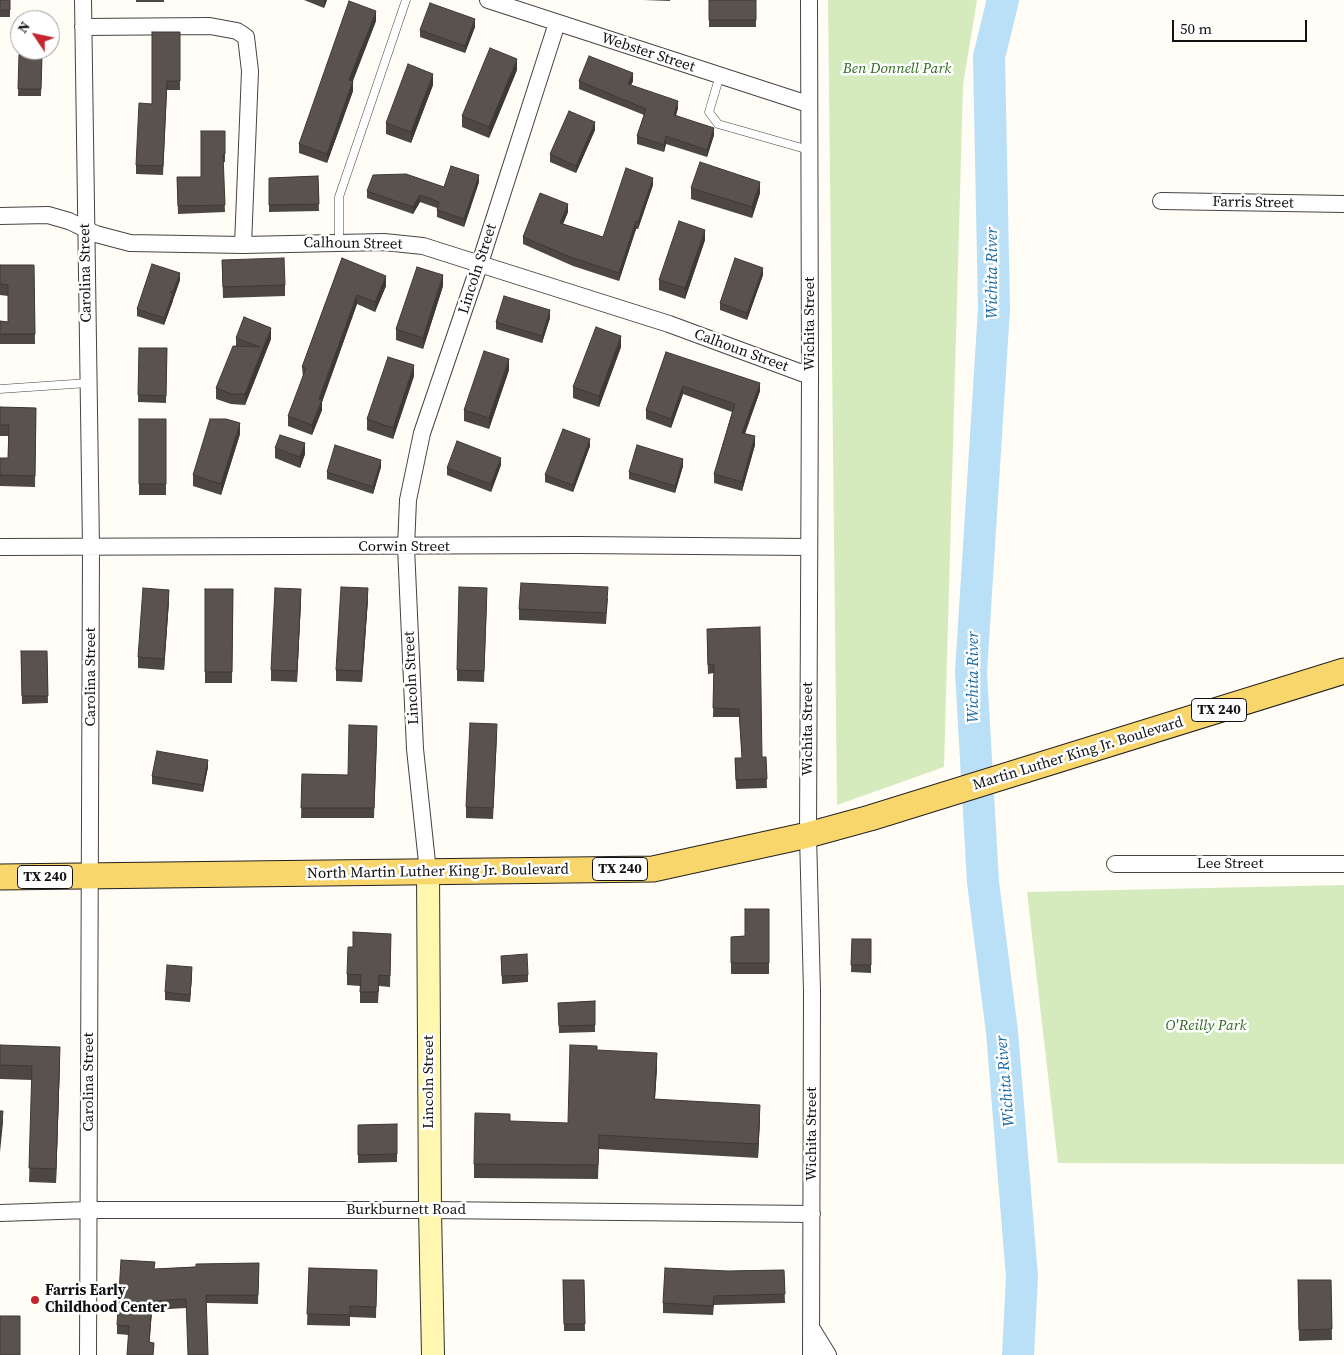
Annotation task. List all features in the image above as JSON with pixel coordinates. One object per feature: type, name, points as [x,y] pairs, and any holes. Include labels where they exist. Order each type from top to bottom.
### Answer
[{"type":"main road","name":"Martin Luther King Jr. Boulevard","points":[[870,818],[1344,670]]},
{"type":"main road","name":"North Martin Luther King Jr. Boulevard","points":[[0,877],[653,869],[870,818]]},
{"type":"main road","name":"Lincoln Street","points":[[428,872],[433,1355]]},
{"type":"street","name":"Carolina Street","points":[[83,0],[91,547],[88,1355]]},
{"type":"street","name":"Webster Street","points":[[488,0],[808,104]]},
{"type":"street","name":"Wichita Street","points":[[808,0],[810,376],[808,834],[812,991],[811,1355]]},
{"type":"street","name":"Lincoln Street","points":[[428,872],[416,749],[406,547],[408,500],[418,448],[557,23]]},
{"type":"street","points":[[83,27],[210,26],[237,31],[246,37],[250,71],[243,245]]},
{"type":"street","name":"Farris Street","points":[[1161,201],[1344,204]]},
{"type":"street","name":"Calhoun Street","points":[[0,216],[48,215],[86,228],[96,234],[130,243],[243,245],[384,242],[423,246],[668,324],[810,376]]},
{"type":"street","name":"Corwin Street","points":[[0,547],[578,545],[809,547]]},
{"type":"street","name":"Lee Street","points":[[1115,864],[1344,864]]},
{"type":"street","name":"Burkburnett Road","points":[[0,1213],[88,1210],[430,1210],[812,1214]]},
{"type":"street","points":[[812,1329],[828,1355]]},
{"type":"lane","points":[[339,242],[339,197],[406,0]]},
{"type":"lane","points":[[720,76],[709,112],[718,124],[809,150]]},
{"type":"lane","points":[[0,389],[88,384]]},
{"type":"green space","name":"Ben Donnell Park","points":[[828,0],[977,0],[963,85],[944,767],[837,805]]},
{"type":"green space","name":"O'Reilly Park","points":[[1344,885],[1344,1164],[1058,1163],[1027,892]]},
{"type":"building","points":[[0,0],[10,0],[10,10],[0,10]]},
{"type":"building","points":[[709,0],[756,0],[756,20],[709,20]]},
{"type":"building","points":[[349,1],[376,11],[349,80],[353,81],[327,154],[299,144]]},
{"type":"building","points":[[430,3],[475,19],[465,46],[420,30]]},
{"type":"building","points":[[152,32],[180,32],[180,81],[167,81],[163,166],[136,165],[139,103],[152,104]]},
{"type":"building","points":[[490,48],[517,59],[489,127],[462,116]]},
{"type":"building","points":[[589,56],[633,73],[628,84],[678,101],[674,115],[714,128],[707,150],[666,136],[664,145],[637,136],[646,109],[579,81]]},
{"type":"building","points":[[19,60],[42,60],[41,89],[18,89]]},
{"type":"building","points":[[408,64],[433,74],[411,132],[386,123]]},
{"type":"building","points":[[569,111],[595,122],[576,166],[550,154]]},
{"type":"building","points":[[201,131],[225,131],[225,154],[223,154],[225,205],[178,206],[177,177],[201,177]]},
{"type":"building","points":[[700,162],[760,182],[752,207],[691,188]]},
{"type":"building","points":[[451,166],[479,175],[464,219],[437,210],[439,202],[420,195],[413,207],[367,191],[373,175],[406,174],[444,187]]},
{"type":"building","points":[[626,168],[653,178],[638,222],[636,221],[619,273],[573,258],[523,237],[540,193],[568,204],[560,223],[603,237]]},
{"type":"building","points":[[318,176],[319,204],[269,205],[269,178]]},
{"type":"building","points":[[679,221],[705,230],[685,288],[659,280]]},
{"type":"building","points":[[284,258],[285,285],[223,287],[222,260]]},
{"type":"building","points":[[342,258],[386,276],[375,302],[357,295],[319,399],[322,400],[312,425],[288,416],[306,368],[302,367]]},
{"type":"building","points":[[735,258],[763,268],[747,313],[720,303]]},
{"type":"building","points":[[152,264],[180,273],[173,292],[170,292],[173,294],[164,318],[137,309]]},
{"type":"building","points":[[0,265],[34,265],[35,334],[0,334],[0,321],[8,322],[8,285],[0,284]]},
{"type":"building","points":[[417,267],[443,275],[423,338],[396,329]]},
{"type":"building","points":[[504,296],[550,310],[542,336],[496,322]]},
{"type":"building","points":[[244,317],[271,328],[245,394],[231,394],[216,388],[233,346],[260,347],[236,338]]},
{"type":"building","points":[[596,327],[621,336],[599,396],[573,387]]},
{"type":"building","points":[[139,348],[167,348],[166,396],[138,395]]},
{"type":"building","points":[[484,351],[509,359],[489,418],[464,410]]},
{"type":"building","points":[[666,352],[760,383],[742,433],[755,436],[742,482],[714,474],[735,404],[683,386],[671,419],[646,410]]},
{"type":"building","points":[[388,357],[414,365],[393,428],[367,419]]},
{"type":"building","points":[[0,407],[36,408],[35,476],[0,475],[0,458],[8,458],[9,425],[0,425]]},
{"type":"building","points":[[139,419],[166,419],[166,484],[139,484]]},
{"type":"building","points":[[210,419],[226,419],[240,423],[221,484],[193,475]]},
{"type":"building","points":[[563,429],[590,439],[573,485],[545,475]]},
{"type":"building","points":[[280,435],[305,443],[300,457],[275,448]]},
{"type":"building","points":[[457,441],[501,458],[491,484],[447,468]]},
{"type":"building","points":[[335,445],[381,460],[373,487],[327,472]]},
{"type":"building","points":[[637,445],[683,459],[675,486],[629,472]]},
{"type":"building","points":[[521,583],[608,587],[606,613],[519,609]]},
{"type":"building","points":[[341,587],[368,588],[362,671],[336,670]]},
{"type":"building","points":[[459,587],[487,588],[484,671],[457,670]]},
{"type":"building","points":[[143,588],[169,590],[164,659],[138,657]]},
{"type":"building","points":[[275,588],[301,589],[297,671],[271,670]]},
{"type":"building","points":[[205,589],[233,589],[232,672],[205,672]]},
{"type":"building","points":[[760,627],[762,757],[766,757],[767,779],[736,780],[735,758],[742,758],[739,709],[713,708],[714,664],[708,665],[707,629]]},
{"type":"building","points":[[21,651],[47,651],[48,696],[22,696]]},
{"type":"building","points":[[470,723],[497,724],[493,808],[466,807]]},
{"type":"building","points":[[349,725],[377,726],[374,808],[301,808],[302,774],[348,775]]},
{"type":"building","points":[[157,751],[208,760],[203,785],[152,776]]},
{"type":"building","points":[[745,909],[769,909],[769,963],[731,963],[731,937],[745,936]]},
{"type":"building","points":[[353,932],[391,934],[390,976],[379,975],[378,992],[360,992],[361,975],[347,974],[348,947],[353,947]]},
{"type":"building","points":[[852,939],[871,939],[871,965],[851,965]]},
{"type":"building","points":[[527,954],[528,975],[502,976],[501,956]]},
{"type":"building","points":[[167,965],[192,967],[190,995],[165,992]]},
{"type":"building","points":[[595,1001],[595,1025],[559,1026],[558,1003]]},
{"type":"building","points":[[0,1045],[60,1047],[56,1169],[29,1168],[32,1066],[0,1065]]},
{"type":"building","points":[[570,1045],[597,1046],[597,1050],[657,1053],[654,1099],[760,1105],[758,1144],[599,1135],[598,1165],[474,1164],[475,1113],[510,1114],[510,1121],[568,1123]]},
{"type":"building","points":[[0,1111],[3,1111],[0,1141]]},
{"type":"building","points":[[397,1124],[397,1154],[358,1155],[358,1125]]},
{"type":"building","points":[[121,1260],[155,1262],[154,1269],[196,1267],[196,1264],[259,1263],[258,1295],[206,1295],[208,1355],[188,1355],[186,1299],[152,1301],[149,1342],[154,1343],[153,1355],[127,1355],[129,1326],[117,1325]]},
{"type":"building","points":[[309,1268],[377,1270],[376,1307],[350,1306],[350,1315],[307,1314]]},
{"type":"building","points":[[665,1268],[728,1271],[784,1270],[785,1294],[714,1296],[713,1306],[663,1303]]},
{"type":"building","points":[[563,1280],[584,1280],[585,1324],[564,1324]]},
{"type":"building","points":[[1298,1280],[1331,1280],[1332,1329],[1299,1330]]},
{"type":"building","points":[[0,1316],[20,1316],[20,1355],[0,1355]]},
{"type":"waterway","name":"Wichita River","points":[[1003,0],[989,57],[994,309],[971,672],[983,882],[1002,1032],[1022,1277],[1018,1355]]},
{"type":"place","name":"Farris Early Childhood Center","points":[[35,1300]]}]
